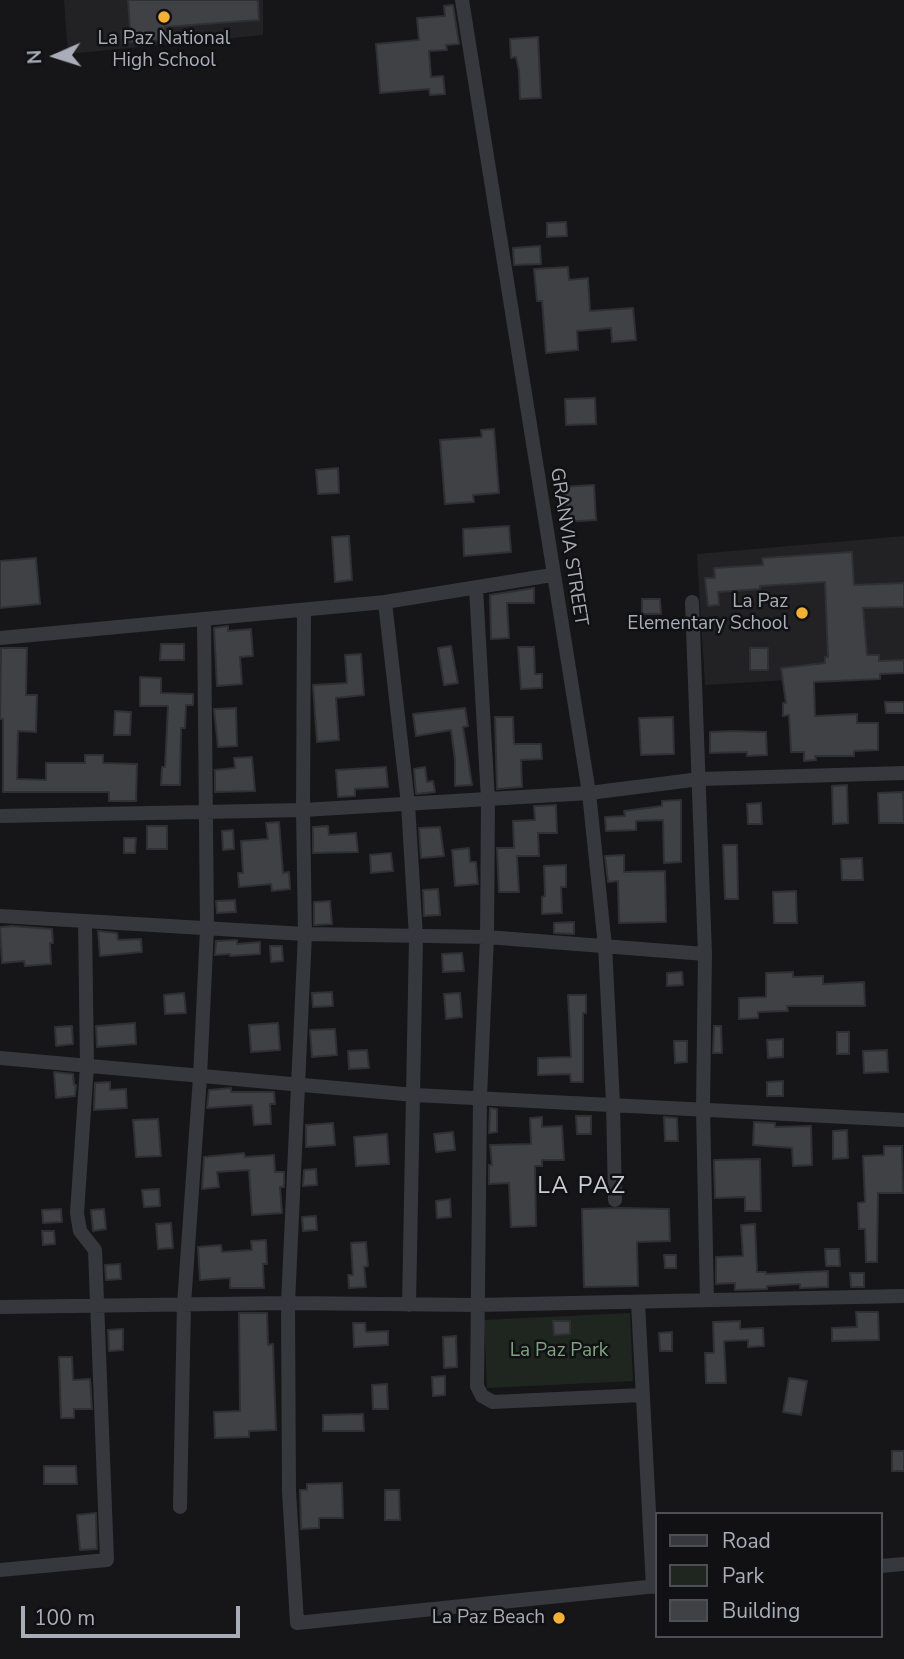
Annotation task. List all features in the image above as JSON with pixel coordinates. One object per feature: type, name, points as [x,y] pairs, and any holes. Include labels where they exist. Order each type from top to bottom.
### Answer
[{"type":"street","name":"GRANVIA STREET","points":[[462,0],[589,793],[605,946],[615,1200]]},
{"type":"street","points":[[0,638],[385,602],[552,575]]},
{"type":"street","points":[[476,588],[488,800],[480,1097],[477,1386],[482,1396],[493,1402],[643,1395]]},
{"type":"street","points":[[385,602],[408,804],[416,937],[409,1305]]},
{"type":"street","points":[[692,602],[705,954],[703,1108],[707,1300]]},
{"type":"street","points":[[304,610],[305,934],[288,1303],[289,1492],[297,1623],[655,1587],[638,1303]]},
{"type":"street","points":[[180,1507],[184,1304],[200,1077],[207,928],[204,619]]},
{"type":"street","points":[[0,816],[303,810],[589,793],[700,779],[904,773]]},
{"type":"street","points":[[0,916],[305,934],[486,937],[705,954]]},
{"type":"street","points":[[0,1570],[107,1560],[95,1250],[80,1231],[77,1213],[87,1066],[85,921]]},
{"type":"street","points":[[0,1058],[415,1095],[613,1103],[904,1120]]},
{"type":"street","points":[[0,1307],[288,1303],[477,1306],[904,1296]]},
{"type":"street","points":[[883,1566],[904,1564]]},
{"type":"shaded area","name":"La Paz National High School","points":[[64,0],[263,0],[263,35],[68,54]]},
{"type":"shaded area","name":"La Paz Elementary School","points":[[904,536],[904,673],[705,685],[697,554]]},
{"type":"green space","name":"La Paz Park","points":[[630,1313],[633,1381],[487,1388],[484,1320]]},
{"type":"building","points":[[128,0],[258,0],[259,20],[165,27],[166,40],[122,43],[121,31],[130,30]]},
{"type":"building","points":[[453,5],[459,44],[446,45],[447,50],[429,51],[431,77],[443,76],[445,94],[430,95],[429,89],[380,93],[376,44],[419,40],[417,18],[445,16],[444,6]]},
{"type":"building","points":[[538,37],[541,98],[520,99],[519,71],[516,57],[511,58],[510,39]]},
{"type":"building","points":[[566,222],[567,236],[547,237],[547,223]]},
{"type":"building","points":[[540,246],[541,264],[514,265],[513,248]]},
{"type":"building","points":[[568,267],[569,280],[588,278],[590,311],[633,308],[636,340],[612,342],[611,328],[577,331],[578,350],[546,353],[542,301],[537,301],[534,269]]},
{"type":"building","points":[[595,398],[596,424],[566,425],[565,399]]},
{"type":"building","points":[[494,429],[499,493],[473,495],[474,502],[445,504],[440,440],[482,437],[481,430]]},
{"type":"building","points":[[338,468],[339,493],[318,494],[316,470]]},
{"type":"building","points":[[594,485],[596,520],[562,522],[559,487]]},
{"type":"building","points":[[509,526],[511,552],[464,556],[463,529]]},
{"type":"building","points":[[349,536],[352,580],[335,582],[332,537]]},
{"type":"building","points":[[852,552],[854,585],[904,583],[904,607],[863,608],[867,655],[879,655],[879,661],[904,660],[904,673],[880,674],[880,679],[814,682],[815,716],[857,714],[857,723],[878,723],[878,750],[854,751],[854,756],[815,756],[816,760],[804,761],[804,752],[791,752],[789,715],[783,716],[783,703],[786,703],[781,668],[825,663],[825,657],[828,657],[825,582],[718,592],[719,605],[708,606],[705,578],[715,578],[714,568],[763,565],[762,558]]},
{"type":"building","points":[[36,558],[40,604],[0,608],[0,561]]},
{"type":"building","points":[[534,588],[534,603],[507,603],[509,638],[491,639],[490,595]]},
{"type":"building","points":[[642,599],[660,599],[661,614],[642,614]]},
{"type":"building","points":[[228,626],[228,631],[251,629],[253,656],[240,657],[242,684],[217,686],[214,628]]},
{"type":"building","points":[[161,644],[184,644],[184,660],[160,660]]},
{"type":"building","points":[[451,646],[458,683],[444,685],[438,648]]},
{"type":"building","points":[[518,647],[534,647],[535,674],[542,674],[542,688],[521,689]]},
{"type":"building","points":[[1,648],[27,648],[26,695],[37,695],[36,732],[18,731],[17,779],[46,780],[46,763],[85,763],[85,755],[103,755],[103,763],[137,764],[136,801],[109,801],[109,792],[3,792]]},
{"type":"building","points":[[750,648],[768,648],[768,670],[750,670]]},
{"type":"building","points":[[361,654],[364,695],[336,698],[339,740],[317,742],[313,685],[347,683],[345,655]]},
{"type":"building","points":[[140,677],[161,678],[161,693],[193,694],[193,705],[186,705],[185,728],[181,728],[180,785],[161,785],[162,767],[165,767],[168,706],[140,706]]},
{"type":"building","points":[[885,702],[904,702],[904,713],[886,713]]},
{"type":"building","points":[[236,708],[237,746],[218,747],[214,709]]},
{"type":"building","points":[[465,708],[468,726],[463,727],[472,785],[455,786],[451,730],[416,736],[413,714]]},
{"type":"building","points":[[115,711],[131,712],[130,735],[114,735]]},
{"type":"building","points":[[495,717],[513,717],[514,744],[541,744],[542,759],[521,760],[522,787],[497,789]]},
{"type":"building","points":[[673,717],[674,754],[641,755],[639,718]]},
{"type":"building","points":[[710,732],[766,732],[767,755],[747,756],[747,752],[710,753]]},
{"type":"building","points":[[252,757],[255,791],[215,792],[215,770],[235,768],[234,758]]},
{"type":"building","points":[[386,767],[388,787],[355,789],[355,796],[338,797],[336,770]]},
{"type":"building","points":[[425,767],[427,782],[433,781],[435,792],[416,794],[414,769]]},
{"type":"building","points":[[847,785],[848,823],[833,824],[832,786]]},
{"type":"building","points":[[903,792],[904,823],[879,823],[878,793]]},
{"type":"building","points":[[681,800],[681,862],[664,863],[663,820],[636,821],[636,830],[606,831],[605,817],[625,816],[624,811],[662,806],[662,801]]},
{"type":"building","points":[[761,803],[762,824],[748,824],[747,804]]},
{"type":"building","points":[[556,805],[557,833],[538,833],[539,856],[517,856],[519,892],[499,892],[497,848],[514,848],[513,821],[535,820],[534,806]]},
{"type":"building","points":[[279,822],[283,873],[289,872],[290,889],[272,891],[271,884],[239,887],[238,873],[243,873],[241,841],[268,839],[266,823]]},
{"type":"building","points":[[147,826],[167,826],[167,849],[147,849]]},
{"type":"building","points":[[328,826],[329,835],[356,833],[358,852],[313,853],[313,827]]},
{"type":"building","points":[[440,827],[444,856],[421,858],[419,828]]},
{"type":"building","points":[[233,830],[234,849],[223,850],[222,831]]},
{"type":"building","points":[[124,838],[136,838],[135,853],[124,853]]},
{"type":"building","points":[[723,845],[737,845],[738,899],[725,899]]},
{"type":"building","points":[[469,848],[470,862],[476,862],[478,884],[455,886],[452,850]]},
{"type":"building","points":[[391,853],[393,871],[371,873],[370,855]]},
{"type":"building","points":[[624,855],[624,872],[665,871],[666,922],[619,923],[618,881],[608,882],[605,856]]},
{"type":"building","points":[[862,858],[863,880],[842,880],[841,859]]},
{"type":"building","points":[[566,865],[566,887],[561,887],[562,913],[542,914],[542,897],[545,896],[544,866]]},
{"type":"building","points":[[438,889],[440,915],[424,916],[423,890]]},
{"type":"building","points":[[796,891],[797,923],[774,923],[773,892]]},
{"type":"building","points":[[235,900],[236,912],[217,913],[216,901]]},
{"type":"building","points":[[330,901],[332,924],[314,925],[314,902]]},
{"type":"building","points":[[574,922],[574,934],[554,933],[554,923]]},
{"type":"building","points":[[0,927],[52,929],[51,964],[25,966],[24,961],[2,963]]},
{"type":"building","points":[[98,931],[117,933],[118,940],[141,939],[142,952],[100,956]]},
{"type":"building","points":[[237,940],[237,944],[260,942],[260,954],[215,955],[216,941]]},
{"type":"building","points":[[270,946],[282,946],[283,961],[271,962]]},
{"type":"building","points":[[462,953],[464,971],[443,972],[442,954]]},
{"type":"building","points":[[682,972],[683,985],[667,986],[667,973]]},
{"type":"building","points":[[793,972],[793,977],[823,976],[823,984],[864,982],[865,1006],[787,1006],[788,1011],[758,1012],[758,1018],[739,1019],[739,998],[766,997],[766,973]]},
{"type":"building","points":[[332,992],[333,1006],[313,1007],[312,993]]},
{"type":"building","points":[[184,993],[186,1013],[165,1014],[164,995]]},
{"type":"building","points":[[460,993],[462,1017],[446,1019],[444,994]]},
{"type":"building","points":[[568,995],[586,995],[586,1013],[583,1013],[583,1082],[571,1082],[570,1074],[538,1075],[538,1058],[571,1057]]},
{"type":"building","points":[[135,1023],[136,1044],[97,1047],[96,1026]]},
{"type":"building","points":[[278,1023],[280,1050],[251,1052],[249,1025]]},
{"type":"building","points":[[72,1026],[73,1044],[56,1046],[55,1027]]},
{"type":"building","points":[[714,1026],[721,1026],[722,1053],[713,1053]]},
{"type":"building","points":[[335,1029],[337,1055],[312,1057],[310,1030]]},
{"type":"building","points":[[837,1032],[849,1032],[849,1054],[837,1054]]},
{"type":"building","points":[[783,1039],[783,1057],[768,1058],[767,1040]]},
{"type":"building","points":[[674,1041],[687,1041],[687,1062],[675,1063]]},
{"type":"building","points":[[367,1050],[369,1068],[349,1069],[348,1051]]},
{"type":"building","points":[[887,1050],[888,1072],[864,1073],[863,1051]]},
{"type":"building","points":[[54,1072],[73,1074],[75,1096],[56,1098]]},
{"type":"building","points":[[783,1081],[783,1096],[767,1096],[767,1082]]},
{"type":"building","points":[[110,1082],[110,1090],[126,1089],[127,1108],[94,1110],[95,1083]]},
{"type":"building","points":[[231,1088],[231,1092],[274,1092],[275,1104],[270,1104],[271,1124],[254,1125],[252,1105],[207,1108],[209,1090]]},
{"type":"building","points":[[490,1108],[497,1109],[497,1132],[489,1133]]},
{"type":"building","points":[[576,1116],[591,1116],[591,1134],[577,1134]]},
{"type":"building","points":[[542,1117],[542,1127],[562,1126],[564,1160],[542,1160],[542,1166],[535,1166],[536,1226],[511,1227],[509,1183],[489,1184],[489,1165],[492,1165],[490,1145],[531,1144],[530,1118]]},
{"type":"building","points":[[664,1117],[677,1118],[678,1141],[665,1141]]},
{"type":"building","points":[[158,1119],[161,1156],[136,1157],[133,1120]]},
{"type":"building","points":[[754,1122],[775,1123],[775,1127],[811,1126],[812,1165],[793,1166],[792,1148],[753,1145]]},
{"type":"building","points":[[333,1123],[335,1145],[306,1147],[306,1125]]},
{"type":"building","points":[[847,1130],[848,1158],[833,1159],[833,1131]]},
{"type":"building","points":[[453,1132],[455,1150],[436,1152],[434,1134]]},
{"type":"building","points":[[387,1134],[389,1164],[356,1166],[354,1137]]},
{"type":"building","points":[[884,1146],[902,1146],[903,1193],[878,1193],[877,1262],[866,1262],[865,1229],[859,1229],[858,1203],[865,1202],[863,1156],[884,1155]]},
{"type":"building","points":[[244,1153],[245,1157],[274,1155],[275,1172],[284,1172],[284,1187],[280,1187],[282,1213],[252,1215],[249,1170],[217,1172],[219,1187],[202,1189],[204,1157]]},
{"type":"building","points":[[760,1159],[761,1211],[745,1211],[745,1197],[715,1198],[714,1160]]},
{"type":"building","points":[[316,1169],[317,1185],[303,1186],[304,1170]]},
{"type":"building","points":[[159,1189],[160,1206],[144,1207],[142,1190]]},
{"type":"building","points":[[450,1199],[451,1217],[437,1218],[436,1201]]},
{"type":"building","points":[[61,1209],[62,1222],[43,1223],[42,1210]]},
{"type":"building","points":[[104,1209],[106,1229],[93,1231],[91,1210]]},
{"type":"building","points":[[582,1209],[669,1209],[670,1241],[637,1242],[638,1286],[584,1287]]},
{"type":"building","points":[[316,1216],[317,1230],[303,1231],[302,1217]]},
{"type":"building","points":[[171,1223],[173,1248],[158,1249],[156,1224]]},
{"type":"building","points":[[755,1224],[757,1272],[766,1274],[828,1271],[828,1287],[800,1288],[800,1284],[735,1290],[735,1283],[716,1284],[716,1257],[743,1256],[741,1225]]},
{"type":"building","points":[[42,1231],[54,1231],[55,1244],[43,1245]]},
{"type":"building","points":[[266,1240],[264,1288],[230,1288],[230,1278],[200,1280],[198,1247],[221,1245],[222,1252],[252,1250],[251,1241]]},
{"type":"building","points":[[366,1242],[366,1287],[349,1288],[348,1275],[353,1275],[351,1243]]},
{"type":"building","points":[[825,1249],[839,1249],[840,1266],[826,1266]]},
{"type":"building","points":[[664,1255],[676,1255],[676,1268],[665,1268]]},
{"type":"building","points":[[120,1264],[121,1279],[106,1280],[105,1265]]},
{"type":"building","points":[[850,1273],[864,1273],[864,1287],[851,1287]]},
{"type":"building","points":[[856,1312],[878,1312],[879,1340],[832,1341],[832,1328],[857,1327]]},
{"type":"building","points":[[239,1313],[267,1313],[268,1345],[273,1344],[276,1430],[249,1431],[249,1437],[215,1438],[214,1412],[240,1411]]},
{"type":"building","points":[[553,1321],[570,1321],[570,1334],[554,1335]]},
{"type":"building","points":[[740,1321],[740,1329],[763,1328],[764,1346],[748,1347],[748,1340],[724,1341],[726,1383],[706,1383],[705,1353],[714,1353],[713,1322]]},
{"type":"building","points":[[353,1323],[365,1323],[366,1332],[388,1331],[388,1345],[354,1347]]},
{"type":"building","points":[[123,1329],[123,1350],[109,1351],[108,1330]]},
{"type":"building","points":[[672,1332],[672,1351],[660,1351],[659,1333]]},
{"type":"building","points":[[456,1336],[457,1367],[444,1368],[443,1337]]},
{"type":"building","points":[[59,1357],[72,1357],[73,1380],[90,1379],[92,1409],[74,1409],[74,1418],[61,1418]]},
{"type":"building","points":[[445,1376],[445,1395],[433,1396],[432,1377]]},
{"type":"building","points":[[789,1378],[807,1381],[801,1415],[783,1412]]},
{"type":"building","points":[[387,1384],[388,1409],[373,1409],[372,1385]]},
{"type":"building","points":[[363,1414],[364,1431],[323,1431],[323,1415]]},
{"type":"building","points":[[892,1451],[904,1451],[904,1471],[892,1471]]},
{"type":"building","points":[[44,1466],[76,1466],[77,1484],[44,1484]]},
{"type":"building","points":[[342,1483],[343,1518],[319,1518],[319,1528],[301,1529],[300,1490],[307,1490],[307,1484]]},
{"type":"building","points":[[385,1490],[399,1490],[400,1520],[385,1520]]},
{"type":"building","points":[[96,1513],[97,1549],[80,1550],[77,1515]]},
{"type":"place","name":"La Paz National High School","points":[[164,17]]},
{"type":"place","name":"La Paz Elementary School","points":[[802,613]]},
{"type":"place","name":"La Paz Beach","points":[[559,1618]]},
{"type":"district","name":"LA PAZ","points":[[582,1187]]}]
